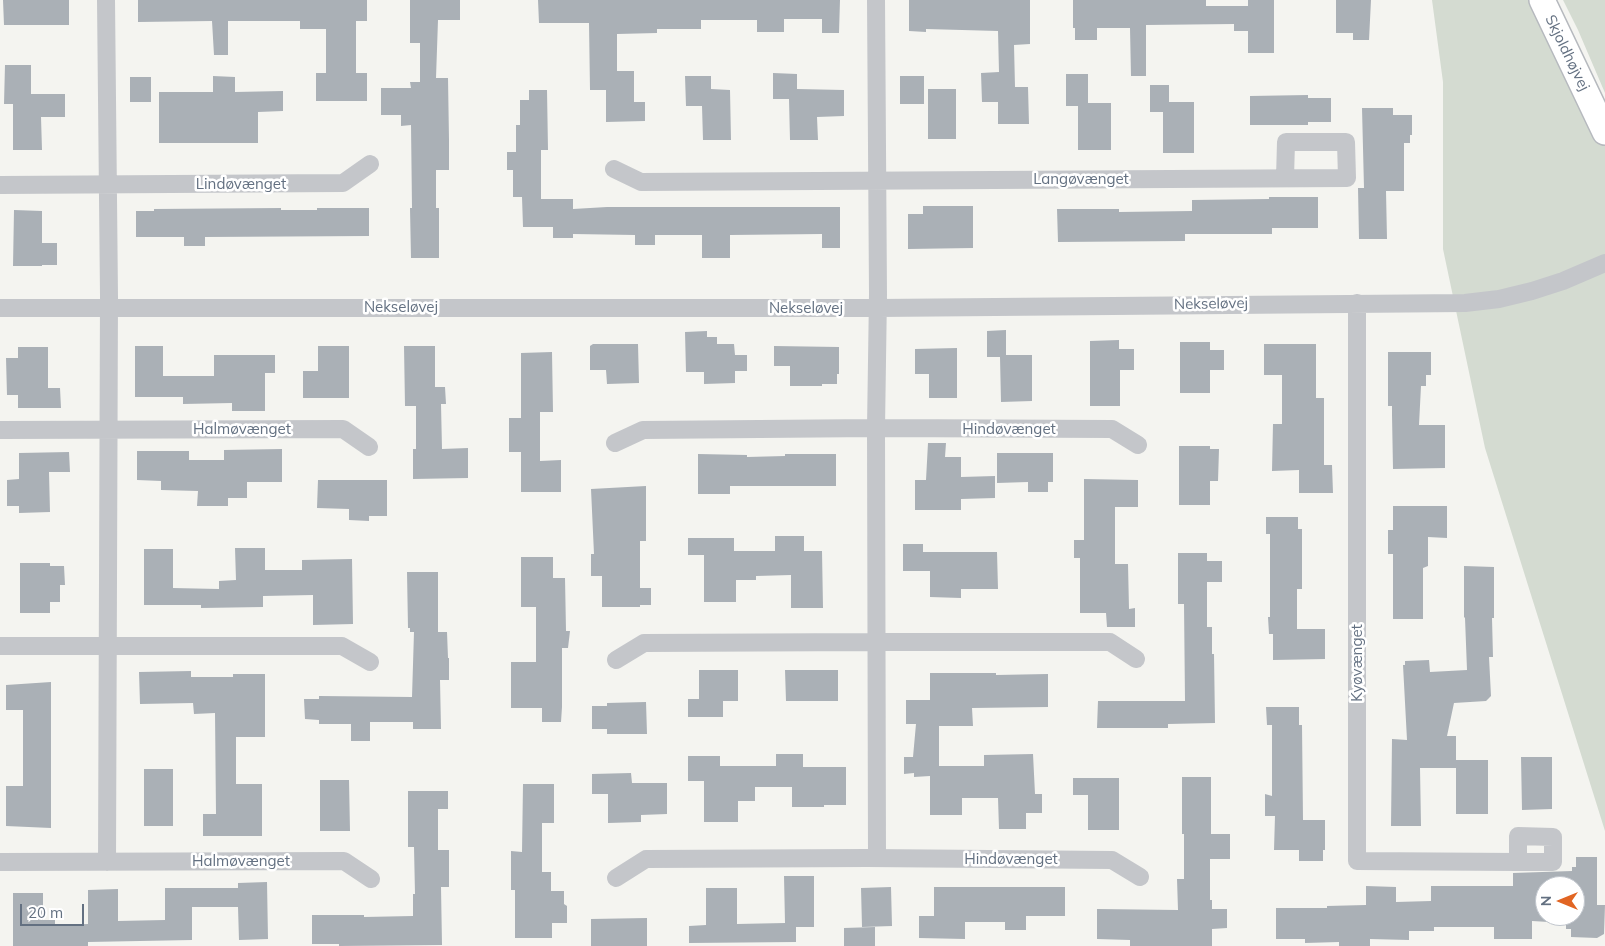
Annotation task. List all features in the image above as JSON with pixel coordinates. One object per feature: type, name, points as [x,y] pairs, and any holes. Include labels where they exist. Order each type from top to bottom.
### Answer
[{"type":"street","points":[[106,0],[109,307],[106,862]]},
{"type":"street","points":[[876,0],[878,858]]},
{"type":"street","name":"Skjoldhøjvej","points":[[1542,0],[1605,132]]},
{"type":"street","name":"Lindøvænget","points":[[0,185],[343,184],[370,164]]},
{"type":"street","name":"Langøvænget","points":[[614,169],[641,182],[1285,178]]},
{"type":"street","name":"Nekseløvej","points":[[0,308],[878,308],[1449,303],[1499,299],[1563,281],[1605,263]]},
{"type":"street","name":"Kyøvænget","points":[[1357,303],[1357,861],[1518,862]]},
{"type":"street","name":"Hindøvænget","points":[[615,444],[643,430],[876,428],[1112,430],[1138,445]]},
{"type":"street","name":"Halmøvænget","points":[[0,430],[343,429],[369,447]]},
{"type":"street","points":[[616,660],[644,643],[876,642],[1110,642],[1136,659]]},
{"type":"street","points":[[0,646],[342,646],[370,662]]},
{"type":"street","name":"Hindøvænget","points":[[616,878],[646,859],[878,858],[1112,860],[1140,878]]},
{"type":"street","name":"Halmøvænget","points":[[0,862],[344,861],[370,879]]},
{"type":"shaded area","points":[[1432,0],[1554,0],[1605,138],[1605,831],[1485,448],[1443,249],[1443,82]]},
{"type":"shaded area","points":[[1563,0],[1605,0],[1605,93],[1578,30]]},
{"type":"building","points":[[3,0],[69,0],[69,25],[4,25]]},
{"type":"building","points":[[138,0],[367,0],[367,21],[356,21],[356,73],[367,73],[367,101],[316,101],[316,73],[326,73],[326,29],[300,29],[300,21],[228,21],[228,55],[214,55],[212,21],[138,22]]},
{"type":"building","points":[[410,0],[460,0],[460,20],[438,20],[436,78],[448,78],[449,140],[449,170],[436,170],[436,208],[439,208],[439,258],[411,258],[411,125],[401,126],[401,115],[381,115],[381,88],[411,88],[410,82],[420,82],[420,43],[410,43]]},
{"type":"building","points":[[538,0],[840,0],[839,33],[822,33],[822,19],[784,19],[784,32],[757,32],[757,20],[701,20],[701,29],[657,29],[657,33],[617,34],[617,71],[634,71],[634,102],[645,102],[645,121],[606,122],[606,90],[590,90],[589,23],[539,23]]},
{"type":"building","points":[[909,0],[1030,0],[1030,44],[1014,45],[1015,87],[1028,87],[1029,124],[998,124],[998,102],[982,102],[981,73],[999,72],[998,31],[926,29],[926,32],[909,31]]},
{"type":"building","points":[[1073,0],[1206,0],[1206,6],[1248,6],[1248,0],[1274,0],[1274,53],[1248,53],[1248,31],[1234,31],[1234,24],[1146,25],[1146,76],[1131,76],[1130,28],[1097,28],[1097,40],[1075,40]]},
{"type":"building","points":[[1336,0],[1371,0],[1369,40],[1353,40],[1353,33],[1336,33]]},
{"type":"building","points":[[5,65],[31,65],[31,94],[65,94],[65,117],[41,117],[42,150],[13,150],[13,104],[4,104]]},
{"type":"building","points":[[773,73],[797,74],[797,89],[844,90],[844,116],[817,117],[818,140],[790,140],[789,99],[773,99]]},
{"type":"building","points":[[1066,74],[1088,74],[1088,103],[1111,103],[1111,150],[1078,150],[1078,106],[1066,106]]},
{"type":"building","points":[[213,76],[235,77],[235,92],[283,91],[283,111],[258,112],[258,143],[159,143],[159,92],[213,92]]},
{"type":"building","points":[[685,76],[711,76],[711,89],[730,90],[731,140],[703,140],[702,106],[686,106]]},
{"type":"building","points":[[900,76],[924,76],[924,104],[900,104]]},
{"type":"building","points":[[130,77],[151,77],[151,102],[130,102]]},
{"type":"building","points":[[1150,85],[1169,85],[1169,102],[1194,102],[1194,153],[1163,153],[1163,112],[1150,112]]},
{"type":"building","points":[[928,89],[956,89],[956,139],[928,139]]},
{"type":"building","points":[[529,90],[547,90],[548,150],[541,150],[541,199],[573,199],[573,209],[607,207],[840,207],[840,248],[822,248],[822,234],[730,235],[730,258],[702,258],[702,235],[655,235],[655,245],[635,245],[635,235],[573,234],[573,238],[553,238],[553,227],[523,227],[522,197],[513,197],[513,170],[507,170],[507,152],[516,152],[516,125],[520,125],[520,100],[529,100]]},
{"type":"building","points":[[1308,95],[1308,98],[1331,98],[1331,122],[1308,122],[1308,125],[1250,125],[1250,96]]},
{"type":"building","points":[[1362,108],[1393,108],[1393,115],[1412,115],[1410,143],[1404,143],[1404,191],[1386,191],[1387,239],[1359,239],[1358,188],[1364,188]]},
{"type":"building","points":[[1269,197],[1318,197],[1318,228],[1272,228],[1272,234],[1185,234],[1185,241],[1058,242],[1057,209],[1119,209],[1119,212],[1192,211],[1192,200],[1269,199]]},
{"type":"building","points":[[923,206],[973,206],[973,248],[908,249],[908,214],[923,214]]},
{"type":"building","points":[[281,208],[281,210],[317,210],[317,208],[369,208],[369,236],[205,237],[205,246],[184,246],[184,237],[136,237],[136,211],[154,211],[154,209]]},
{"type":"building","points":[[14,210],[42,211],[42,243],[57,243],[57,265],[13,266]]},
{"type":"building","points":[[1006,330],[1006,355],[1032,355],[1032,401],[1001,402],[1000,357],[987,357],[987,331]]},
{"type":"building","points":[[707,331],[707,337],[717,337],[717,344],[734,344],[735,355],[747,355],[747,371],[735,371],[735,383],[704,384],[704,372],[686,372],[685,332]]},
{"type":"building","points":[[1119,340],[1119,349],[1134,349],[1134,370],[1120,370],[1120,406],[1090,406],[1090,341]]},
{"type":"building","points":[[1180,342],[1210,342],[1210,350],[1224,350],[1224,370],[1210,370],[1210,393],[1180,393]]},
{"type":"building","points":[[593,344],[638,344],[639,383],[607,384],[606,370],[590,370],[590,346]]},
{"type":"building","points":[[1264,344],[1316,344],[1316,398],[1324,398],[1324,465],[1332,465],[1333,493],[1299,493],[1299,470],[1272,471],[1273,424],[1282,424],[1282,375],[1264,375]]},
{"type":"building","points":[[135,346],[163,346],[163,376],[214,376],[214,355],[275,355],[275,373],[265,373],[265,411],[232,411],[232,403],[183,404],[183,397],[135,397]]},
{"type":"building","points":[[318,346],[349,346],[349,398],[303,398],[303,371],[318,371]]},
{"type":"building","points":[[404,346],[435,346],[435,387],[445,387],[446,404],[441,404],[442,449],[468,448],[468,478],[413,479],[413,449],[416,449],[416,406],[405,406]]},
{"type":"building","points":[[774,346],[839,347],[837,384],[790,386],[790,366],[774,366]]},
{"type":"building","points":[[18,347],[48,347],[48,388],[60,388],[61,408],[18,408],[18,395],[7,395],[6,358],[18,358]]},
{"type":"building","points":[[957,348],[957,398],[929,398],[929,374],[915,374],[915,349]]},
{"type":"building","points":[[552,352],[553,412],[540,412],[540,461],[561,460],[561,492],[521,492],[521,452],[509,452],[509,418],[521,418],[521,353]]},
{"type":"building","points":[[1388,352],[1431,352],[1431,375],[1426,375],[1426,386],[1421,386],[1419,425],[1445,425],[1445,468],[1393,469],[1392,406],[1388,406]]},
{"type":"building","points":[[928,443],[946,443],[945,457],[961,457],[961,477],[995,476],[995,498],[961,499],[961,510],[915,510],[915,480],[926,480]]},
{"type":"building","points":[[1179,446],[1210,446],[1210,449],[1219,449],[1218,481],[1210,481],[1210,505],[1179,505]]},
{"type":"building","points":[[282,449],[282,482],[247,482],[247,498],[228,498],[228,506],[197,506],[198,491],[161,490],[161,481],[137,480],[137,451],[189,451],[189,460],[224,460],[224,450]]},
{"type":"building","points":[[69,452],[70,472],[49,472],[50,512],[19,513],[19,506],[7,506],[7,480],[19,479],[19,453]]},
{"type":"building","points":[[997,453],[1053,453],[1053,482],[1048,482],[1048,492],[1028,492],[1028,482],[997,483]]},
{"type":"building","points":[[698,454],[747,455],[747,457],[785,456],[785,454],[836,454],[836,486],[730,486],[730,494],[698,494]]},
{"type":"building","points":[[1084,479],[1138,480],[1138,507],[1115,507],[1115,564],[1128,564],[1129,609],[1135,608],[1135,627],[1107,627],[1106,613],[1080,613],[1080,558],[1074,558],[1074,540],[1084,540]]},
{"type":"building","points":[[318,480],[387,480],[387,516],[369,516],[369,521],[349,520],[349,509],[317,508]]},
{"type":"building","points":[[646,486],[646,541],[640,541],[640,588],[651,588],[651,605],[640,605],[640,607],[602,607],[602,576],[591,576],[591,554],[594,554],[591,489]]},
{"type":"building","points":[[1393,506],[1447,506],[1447,538],[1428,537],[1428,566],[1423,568],[1423,619],[1393,619],[1393,554],[1388,554],[1388,530],[1393,530]]},
{"type":"building","points":[[1266,517],[1298,517],[1298,529],[1302,529],[1302,589],[1297,589],[1297,629],[1325,629],[1325,659],[1273,660],[1273,634],[1269,634],[1268,617],[1270,617],[1270,534],[1266,534]]},
{"type":"building","points":[[775,536],[804,536],[804,551],[822,551],[823,608],[791,608],[791,575],[756,576],[756,580],[736,580],[736,602],[704,602],[704,555],[688,555],[688,538],[734,538],[734,551],[775,551]]},
{"type":"building","points":[[903,544],[923,544],[923,552],[997,552],[998,589],[961,589],[961,598],[930,597],[930,571],[903,571]]},
{"type":"building","points":[[235,548],[265,548],[265,570],[302,570],[302,560],[352,559],[353,624],[313,625],[313,595],[263,596],[263,607],[201,608],[201,605],[144,605],[144,549],[173,549],[173,588],[219,589],[219,581],[236,580]]},
{"type":"building","points":[[1178,553],[1207,553],[1207,561],[1222,561],[1222,582],[1207,582],[1207,627],[1212,627],[1212,654],[1214,654],[1215,723],[1168,724],[1168,728],[1097,728],[1098,701],[1185,701],[1184,604],[1178,604]]},
{"type":"building","points":[[521,557],[553,557],[553,578],[565,578],[566,631],[570,631],[568,648],[562,648],[561,722],[542,722],[542,708],[511,708],[511,662],[536,662],[536,607],[521,607]]},
{"type":"building","points":[[20,563],[50,563],[50,566],[64,566],[65,585],[60,585],[60,602],[50,602],[50,613],[20,613]]},
{"type":"building","points":[[1464,566],[1494,567],[1493,657],[1489,657],[1491,696],[1486,701],[1454,703],[1447,736],[1456,736],[1456,760],[1488,760],[1488,814],[1456,814],[1456,768],[1420,768],[1421,826],[1391,826],[1392,739],[1407,740],[1403,665],[1405,665],[1405,661],[1429,660],[1430,672],[1467,670]]},
{"type":"building","points":[[407,572],[438,572],[438,632],[447,632],[449,658],[449,680],[440,680],[441,729],[413,729],[413,722],[370,722],[370,741],[351,741],[351,724],[319,724],[319,720],[305,719],[304,699],[319,699],[319,696],[412,697],[414,632],[410,632],[410,628],[408,628]]},
{"type":"building","points":[[699,670],[738,670],[738,701],[723,701],[723,717],[688,717],[688,699],[699,699]]},
{"type":"building","points":[[785,670],[838,670],[838,701],[786,701]]},
{"type":"building","points":[[191,671],[191,677],[233,677],[233,674],[265,674],[265,737],[236,737],[236,784],[262,784],[262,836],[203,836],[203,814],[216,814],[215,713],[194,714],[193,703],[140,704],[139,672]]},
{"type":"building","points":[[930,673],[1048,674],[1048,707],[972,708],[973,726],[939,726],[939,766],[984,766],[984,755],[1033,754],[1035,794],[1042,794],[1042,813],[1026,813],[1026,829],[999,829],[998,798],[962,798],[962,815],[930,815],[930,776],[914,777],[914,773],[904,774],[904,757],[913,757],[916,724],[906,724],[906,700],[930,700]]},
{"type":"building","points":[[51,682],[51,828],[6,826],[6,786],[23,786],[23,710],[6,710],[6,685]]},
{"type":"building","points":[[646,702],[647,734],[607,734],[607,729],[592,729],[592,706],[607,706],[607,703]]},
{"type":"building","points":[[1266,707],[1299,707],[1299,725],[1302,725],[1303,820],[1325,820],[1323,861],[1299,861],[1299,850],[1274,850],[1275,816],[1265,816],[1265,794],[1272,796],[1272,725],[1267,725]]},
{"type":"building","points":[[776,754],[803,754],[803,767],[846,767],[846,805],[792,807],[792,787],[755,787],[755,801],[738,801],[738,822],[704,822],[704,781],[688,781],[688,756],[720,756],[720,766],[776,766]]},
{"type":"building","points":[[1521,757],[1552,757],[1552,809],[1522,810]]},
{"type":"building","points":[[144,769],[173,769],[173,826],[144,826]]},
{"type":"building","points":[[631,773],[632,783],[667,783],[667,814],[641,815],[641,822],[608,823],[608,794],[592,794],[592,774]]},
{"type":"building","points":[[1182,777],[1211,777],[1211,834],[1230,834],[1230,859],[1210,859],[1210,900],[1212,900],[1212,909],[1227,909],[1227,928],[1212,929],[1212,946],[1130,946],[1130,940],[1097,939],[1097,909],[1178,910],[1177,879],[1184,879]]},
{"type":"building","points":[[1073,778],[1119,778],[1119,830],[1088,830],[1088,795],[1073,795]]},
{"type":"building","points":[[320,780],[349,780],[350,831],[320,831]]},
{"type":"building","points":[[523,784],[554,784],[554,823],[542,823],[542,872],[551,872],[551,891],[564,891],[564,904],[567,906],[567,923],[552,923],[552,938],[515,938],[515,890],[511,890],[511,851],[522,852]]},
{"type":"building","points":[[408,791],[448,791],[448,809],[438,809],[438,850],[449,850],[449,887],[441,887],[442,945],[339,946],[339,944],[312,944],[312,915],[413,916],[413,894],[415,894],[414,847],[408,847]]},
{"type":"building","points":[[1576,857],[1597,857],[1597,905],[1605,905],[1604,934],[1597,938],[1571,937],[1571,929],[1566,929],[1566,926],[1585,926],[1585,876],[1535,876],[1535,921],[1532,921],[1532,939],[1494,939],[1494,927],[1434,927],[1434,931],[1409,931],[1409,940],[1370,939],[1370,946],[1339,946],[1339,942],[1305,943],[1305,939],[1276,939],[1276,908],[1327,908],[1327,906],[1366,905],[1366,886],[1396,887],[1396,902],[1431,901],[1431,886],[1513,886],[1513,873],[1572,871],[1572,867],[1576,867]]},
{"type":"building","points":[[784,876],[814,876],[814,927],[796,927],[796,942],[689,943],[689,926],[706,925],[706,888],[737,888],[737,924],[785,923]]},
{"type":"building","points":[[267,882],[268,939],[239,940],[238,907],[192,907],[192,940],[88,942],[88,946],[13,946],[13,893],[43,893],[43,920],[55,920],[55,925],[88,924],[88,890],[118,889],[118,921],[165,920],[165,888],[238,888],[238,883]]},
{"type":"building","points":[[891,887],[892,926],[862,927],[861,888]]},
{"type":"building","points":[[934,887],[1065,887],[1065,916],[1026,916],[1026,930],[1005,930],[1005,922],[965,922],[965,939],[919,938],[919,916],[934,916]]},
{"type":"building","points":[[647,918],[647,946],[591,946],[591,919]]},
{"type":"building","points":[[875,927],[875,946],[844,946],[844,928]]}]
